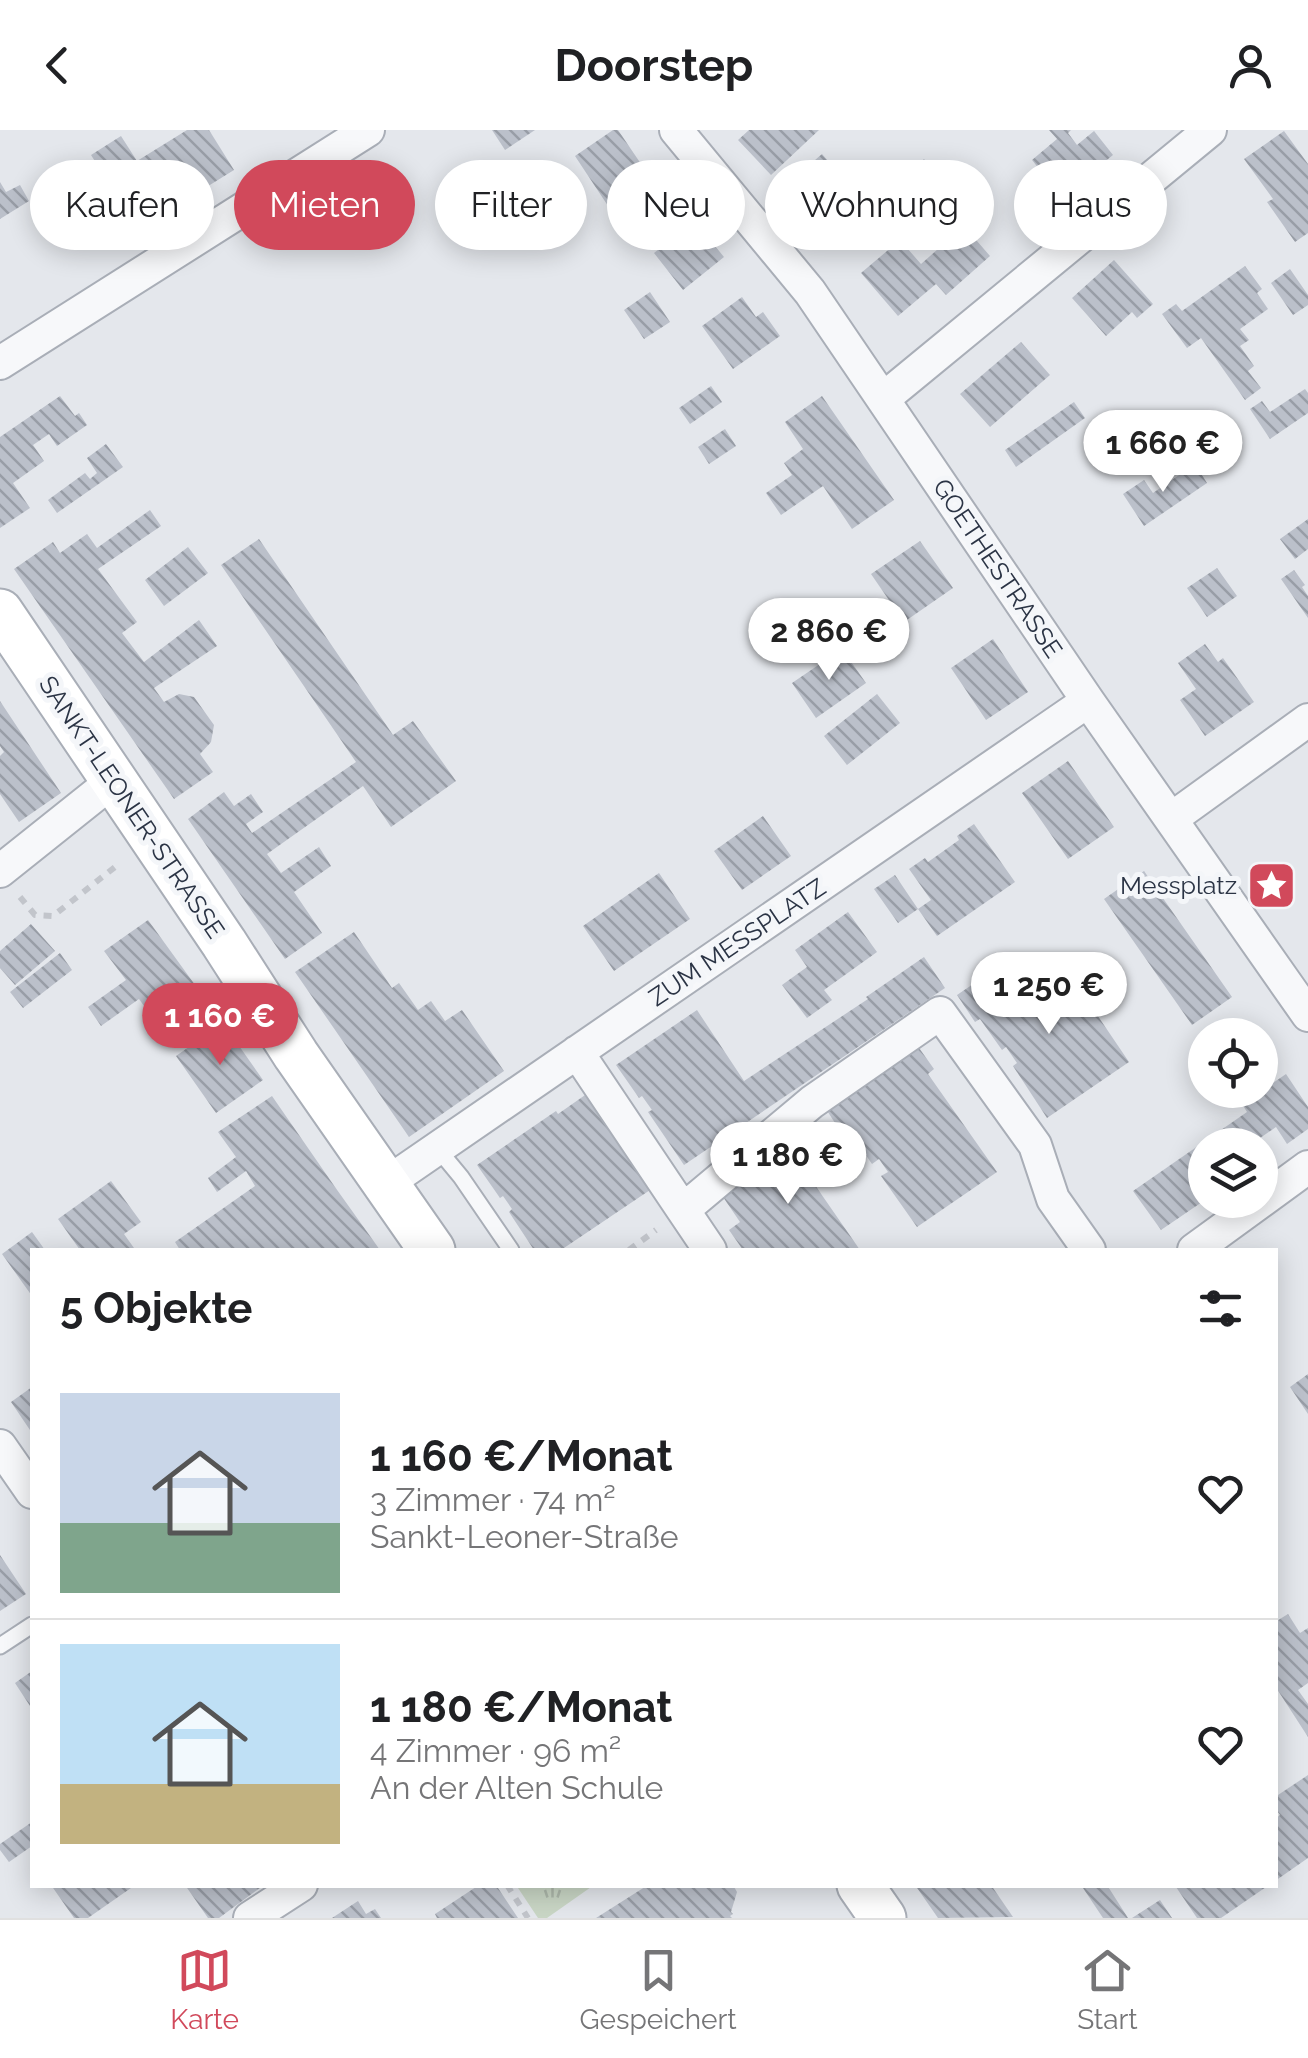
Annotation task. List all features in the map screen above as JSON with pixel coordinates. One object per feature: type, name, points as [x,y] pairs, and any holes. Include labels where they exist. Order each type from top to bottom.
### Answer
[{"type":"street","points":[[0,363],[368,130]]},
{"type":"street","name":"GOETHESTRASSE","points":[[676,130],[810,292],[1088,702],[1308,1016]]},
{"type":"street","points":[[883,398],[1210,130]]},
{"type":"street","name":"SANKT-LEONER-STRASSE","points":[[0,612],[296,1055],[431,1248]]},
{"type":"street","name":"ZUM MESSPLATZ","points":[[386,1183],[1088,702]]},
{"type":"street","points":[[1172,819],[1308,720]]},
{"type":"street","points":[[0,871],[114,780]]},
{"type":"street","points":[[684,1210],[812,1102],[940,1013],[1035,1145],[1053,1198],[1088,1248]]},
{"type":"street","points":[[577,1052],[709,1248]]},
{"type":"street","points":[[1197,1248],[1308,1167]]},
{"type":"street","points":[[0,1446],[30,1489]]},
{"type":"street","points":[[250,1918],[295,1888]]},
{"type":"street","points":[[862,1888],[882,1918]]},
{"type":"lane","points":[[437,1148],[462,1177],[510,1248]]},
{"type":"lane","points":[[0,1646],[30,1626]]},
{"type":"path","points":[[0,871],[34,916],[54,916],[152,838]]},
{"type":"path","points":[[509,1888],[528,1918]]},
{"type":"green space","points":[[518,1888],[590,1888],[547,1918],[538,1918]]},
{"type":"building","points":[[187,130],[209,130],[234,170],[214,182],[214,160],[139,160]]},
{"type":"building","points":[[492,130],[535,130],[505,150]]},
{"type":"building","points":[[618,130],[638,160],[607,160],[607,204],[587,174],[587,160],[575,156]]},
{"type":"building","points":[[749,130],[819,130],[787,160],[765,160],[765,169],[738,140]]},
{"type":"building","points":[[1049,130],[1071,130],[1068,133],[1077,145],[1094,131],[1113,155],[1107,160],[1032,160],[1057,139]]},
{"type":"building","points":[[1284,131],[1308,164],[1308,233],[1295,242],[1267,202],[1273,199],[1244,159]]},
{"type":"building","points":[[121,136],[136,160],[94,160],[91,155]]},
{"type":"building","points":[[0,182],[6,192],[20,185],[29,201],[0,219]]},
{"type":"building","points":[[718,250],[724,257],[683,290],[654,253]]},
{"type":"building","points":[[888,250],[909,250],[921,264],[937,250],[985,250],[990,256],[946,295],[936,284],[898,316],[861,273]]},
{"type":"building","points":[[1114,260],[1153,304],[1137,318],[1132,312],[1106,336],[1072,298]]},
{"type":"building","points":[[1245,266],[1262,289],[1257,293],[1268,309],[1240,329],[1249,340],[1240,346],[1254,366],[1248,371],[1261,388],[1245,400],[1201,338],[1187,348],[1162,314],[1176,304],[1182,311]]},
{"type":"building","points":[[1290,269],[1308,295],[1308,305],[1293,315],[1271,283]]},
{"type":"building","points":[[650,292],[670,322],[644,339],[624,310]]},
{"type":"building","points":[[742,297],[756,317],[763,312],[780,336],[733,369],[702,326]]},
{"type":"building","points":[[1021,342],[1050,375],[990,427],[960,394]]},
{"type":"building","points":[[711,386],[722,402],[690,424],[679,408]]},
{"type":"building","points":[[1305,389],[1308,413],[1270,439],[1250,409],[1262,401],[1270,412]]},
{"type":"building","points":[[60,396],[87,425],[57,446],[49,434],[33,445],[44,461],[13,483],[30,508],[0,528],[0,437]]},
{"type":"building","points":[[822,396],[894,500],[852,529],[823,486],[781,515],[766,493],[792,475],[784,463],[803,449],[785,422]]},
{"type":"building","points":[[1074,402],[1085,418],[1016,467],[1005,450]]},
{"type":"building","points":[[725,429],[736,446],[709,464],[698,447]]},
{"type":"building","points":[[106,444],[123,467],[57,513],[48,500],[85,473],[90,479],[97,473],[87,458]]},
{"type":"building","points":[[1195,464],[1207,483],[1144,526],[1123,494],[1144,480],[1153,493]]},
{"type":"building","points":[[150,510],[161,526],[98,569],[137,622],[122,633],[144,662],[199,620],[217,646],[154,688],[164,702],[179,694],[194,697],[214,725],[211,742],[200,754],[213,772],[174,799],[14,569],[53,542],[60,553],[87,534],[97,548]]},
{"type":"building","points":[[1308,519],[1308,549],[1295,559],[1280,539]]},
{"type":"building","points":[[259,539],[393,735],[413,721],[456,781],[391,827],[363,786],[267,854],[281,873],[319,847],[331,866],[294,892],[322,933],[285,959],[188,819],[224,792],[234,806],[251,794],[263,812],[246,824],[252,833],[356,762],[221,565]]},
{"type":"building","points":[[920,541],[953,588],[904,622],[871,574]]},
{"type":"building","points":[[188,547],[208,573],[164,606],[145,580]]},
{"type":"building","points":[[1217,568],[1237,596],[1207,617],[1187,588]]},
{"type":"building","points":[[1294,570],[1305,585],[1302,587],[1308,596],[1308,618],[1281,579]]},
{"type":"building","points":[[993,639],[1028,692],[986,720],[951,668]]},
{"type":"building","points":[[1205,644],[1218,662],[1223,658],[1254,702],[1205,736],[1180,700],[1196,689],[1178,663]]},
{"type":"building","points":[[842,649],[866,683],[816,718],[792,683]]},
{"type":"building","points":[[877,694],[900,723],[847,765],[824,736]]},
{"type":"building","points":[[0,701],[61,793],[19,822],[0,794],[0,756],[4,752],[0,746]]},
{"type":"building","points":[[1068,761],[1114,827],[1068,859],[1022,793]]},
{"type":"building","points":[[763,816],[791,856],[742,890],[714,851]]},
{"type":"building","points":[[974,824],[1015,882],[937,936],[918,909],[931,900],[909,869],[925,858],[928,862]]},
{"type":"building","points":[[1144,871],[1232,997],[1202,1018],[1188,1019],[1104,899]]},
{"type":"building","points":[[659,873],[690,919],[614,971],[583,926]]},
{"type":"building","points":[[895,875],[918,909],[898,923],[874,889]]},
{"type":"building","points":[[848,912],[877,952],[824,990],[832,1000],[807,1018],[782,985],[807,967],[795,950]]},
{"type":"building","points":[[148,920],[211,1007],[167,1038],[139,999],[101,1026],[88,1007],[126,980],[104,951]]},
{"type":"building","points":[[31,924],[55,951],[15,985],[0,968],[0,951]]},
{"type":"building","points":[[354,932],[392,988],[399,983],[418,1010],[431,1001],[445,1021],[462,1010],[504,1071],[409,1137],[295,972]]},
{"type":"building","points":[[60,953],[72,970],[23,1008],[10,992]]},
{"type":"building","points":[[924,957],[945,988],[684,1165],[648,1112],[652,1110],[616,1065],[697,1010],[744,1081]]},
{"type":"building","points":[[1062,963],[1129,1062],[1047,1118],[1013,1066],[1017,1063],[1006,1047],[1002,1050],[980,1019],[975,1022],[957,995],[982,978],[1001,1005]]},
{"type":"building","points":[[223,1023],[263,1080],[216,1113],[176,1056]]},
{"type":"building","points":[[917,1045],[934,1069],[928,1074],[997,1172],[917,1227],[881,1176],[888,1172],[879,1159],[872,1164],[848,1129],[842,1134],[826,1109]]},
{"type":"building","points":[[1286,1074],[1308,1107],[1308,1129],[1287,1144],[1276,1127],[1224,1128],[1247,1112],[1244,1108],[1278,1108],[1278,1079]]},
{"type":"building","points":[[588,1093],[653,1188],[564,1248],[533,1248],[509,1212],[512,1209],[477,1165],[556,1111],[558,1114]]},
{"type":"building","points":[[272,1096],[379,1248],[179,1248],[175,1242],[255,1186],[246,1171],[217,1192],[208,1178],[236,1157],[218,1132]]},
{"type":"building","points":[[813,1135],[830,1160],[808,1175],[859,1248],[742,1248],[729,1230],[740,1222],[723,1197]]},
{"type":"building","points":[[1188,1153],[1188,1212],[1161,1230],[1133,1191]]},
{"type":"building","points":[[111,1181],[141,1222],[124,1234],[134,1248],[79,1248],[58,1219]]},
{"type":"building","points":[[32,1232],[44,1248],[30,1248],[30,1293],[2,1254]]},
{"type":"building","points":[[1308,1374],[1308,1414],[1290,1387]]},
{"type":"building","points":[[30,1388],[30,1430],[11,1402]]},
{"type":"building","points":[[0,1555],[26,1594],[0,1611]]},
{"type":"building","points":[[1288,1614],[1300,1633],[1308,1628],[1308,1683],[1298,1690],[1308,1704],[1308,1737],[1278,1691],[1278,1620]]},
{"type":"building","points":[[30,1672],[30,1706],[15,1683]]},
{"type":"building","points":[[1308,1775],[1308,1858],[1278,1879],[1280,1815],[1278,1795]]},
{"type":"building","points":[[30,1823],[30,1847],[9,1862],[0,1844]]},
{"type":"building","points":[[53,1888],[131,1888],[88,1918],[74,1918]]},
{"type":"building","points":[[187,1888],[260,1888],[219,1918],[208,1918]]},
{"type":"building","points":[[474,1888],[498,1888],[518,1918],[437,1918],[435,1914]]},
{"type":"building","points":[[643,1888],[735,1888],[737,1892],[732,1918],[596,1918]]},
{"type":"building","points":[[917,1888],[993,1888],[1013,1917],[938,1918]]},
{"type":"building","points":[[1083,1888],[1109,1888],[1128,1918],[1103,1918]]},
{"type":"building","points":[[1177,1888],[1265,1888],[1221,1918],[1197,1918]]},
{"type":"building","points":[[1160,1900],[1172,1918],[1132,1918]]},
{"type":"building","points":[[358,1901],[366,1914],[375,1909],[381,1918],[332,1918]]},
{"type":"place","name":"Messplatz","points":[[1272,885]]}]
